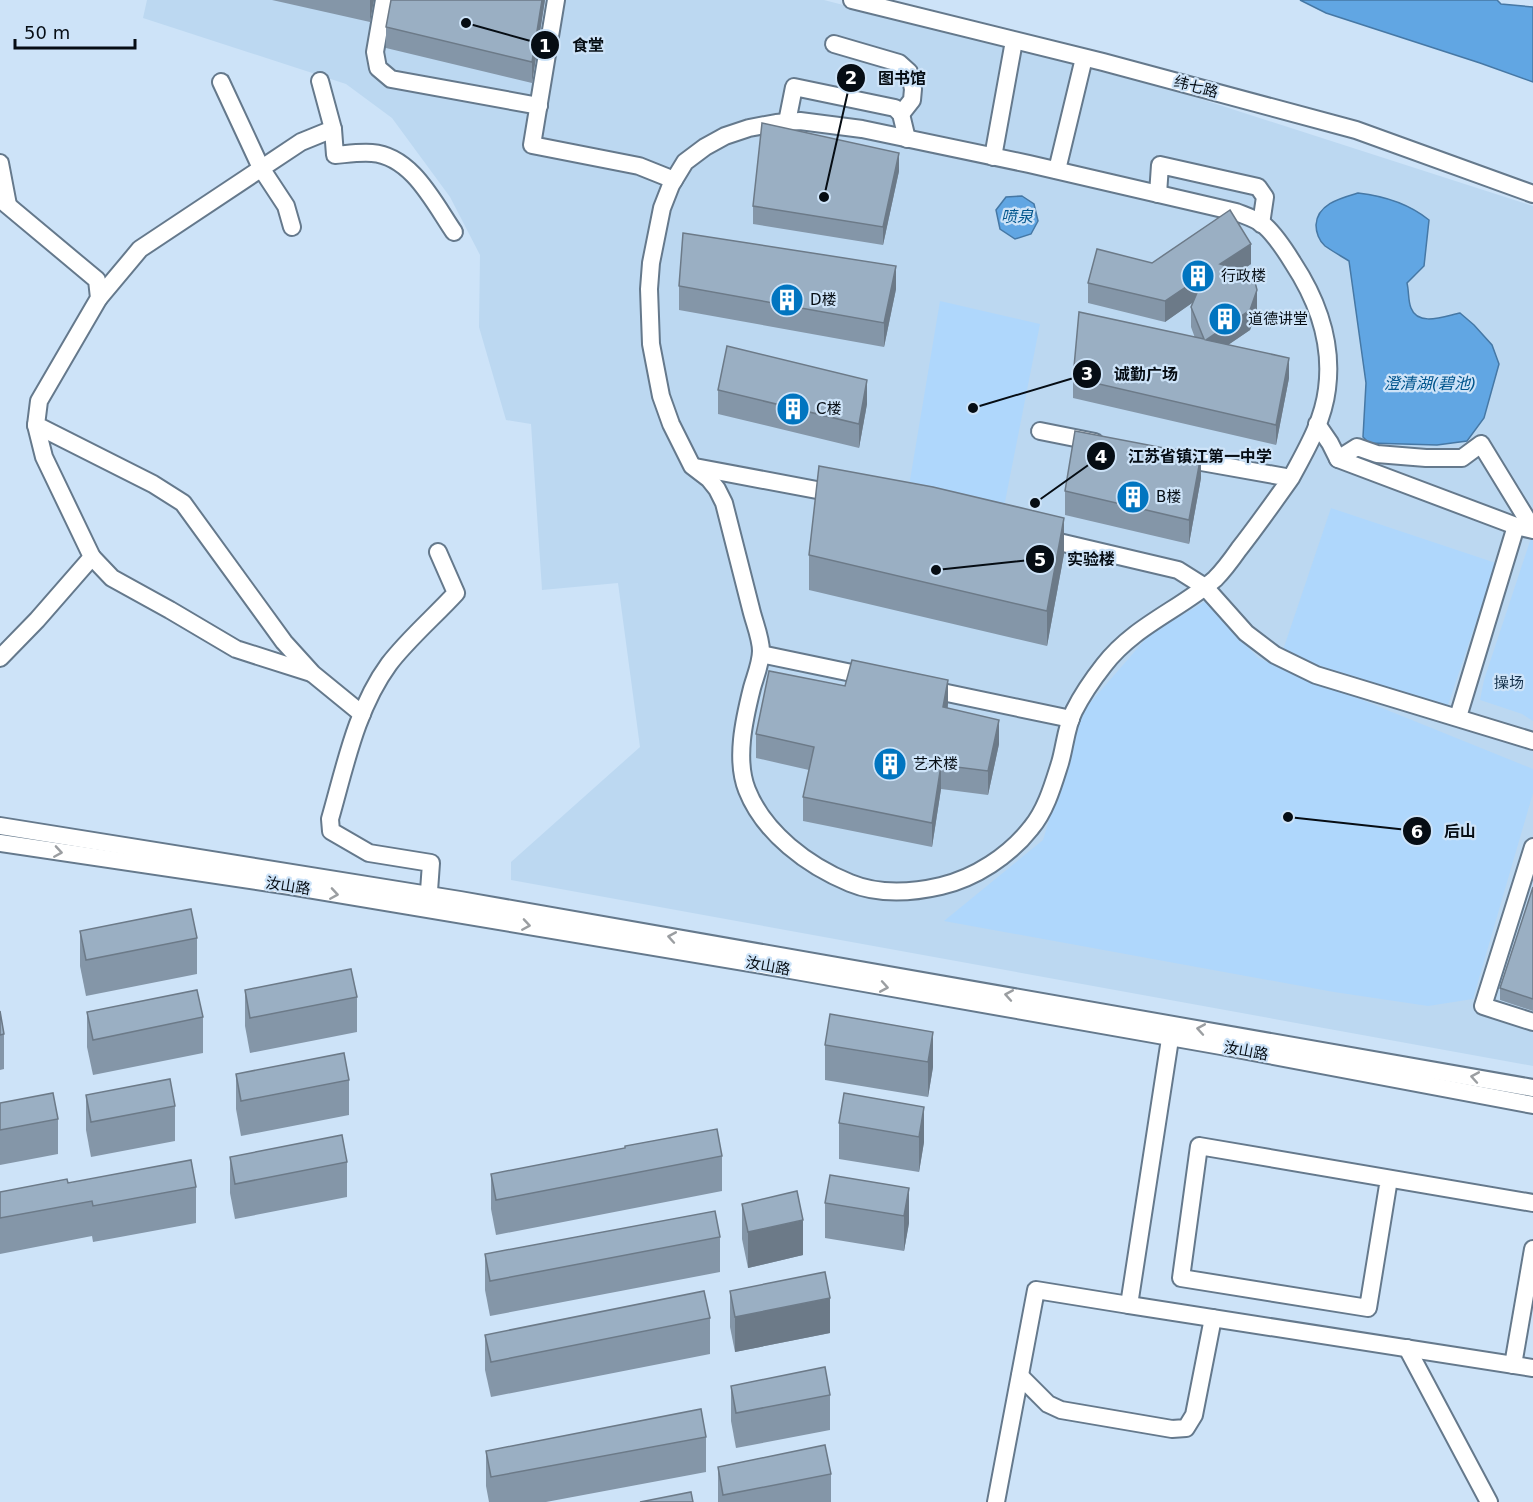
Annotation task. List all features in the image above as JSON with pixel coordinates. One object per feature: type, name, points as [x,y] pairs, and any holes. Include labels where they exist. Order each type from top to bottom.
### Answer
[{"type":"street","points":[[384,0],[375,52],[378,68],[391,79],[539,106]]},
{"type":"street","points":[[556,0],[532,145],[639,166],[674,180]]},
{"type":"street","name":"纬七路","points":[[852,0],[1356,130],[1533,194]]},
{"type":"street","points":[[993,156],[1014,41]]},
{"type":"street","points":[[834,44],[899,63],[909,72],[913,89],[912,100],[901,114]]},
{"type":"street","points":[[1058,170],[1084,58]]},
{"type":"street","points":[[320,81],[333,129],[335,155],[374,153],[400,162],[416,178],[454,232]]},
{"type":"street","points":[[221,82],[261,168],[286,206],[292,227]]},
{"type":"street","points":[[787,122],[794,87],[896,108],[901,114],[907,139]]},
{"type":"street","points":[[800,121],[862,129],[907,139],[1058,170],[1236,212],[1255,219],[1287,254],[1312,293],[1319,309],[1328,365],[1327,390],[1314,437],[1291,478],[1218,576],[1205,587],[1145,625],[1105,664],[1071,719],[1059,765],[1044,807],[1031,828],[988,866],[971,875],[945,885],[901,892],[873,891],[836,878],[796,852],[766,824],[748,791],[743,775],[742,757],[749,703],[761,654],[724,503],[709,479],[692,466],[671,424],[661,396],[651,344],[649,289],[651,263],[662,208],[685,162],[705,147],[725,136],[749,128],[800,121]]},
{"type":"street","points":[[314,674],[236,649],[112,578],[92,557],[44,457],[36,425],[39,400],[99,298],[140,249],[301,142],[333,129]]},
{"type":"street","points":[[0,163],[4,202],[98,280],[99,298]]},
{"type":"street","points":[[1158,194],[1160,165],[1258,187],[1265,197],[1261,224]]},
{"type":"street","points":[[1317,424],[1338,459],[1528,528]]},
{"type":"street","points":[[36,425],[153,484],[183,503],[284,642],[314,674],[362,714]]},
{"type":"street","points":[[1040,431],[1108,444]]},
{"type":"street","points":[[1338,459],[1357,447],[1377,454],[1462,458],[1481,444],[1528,528],[1458,717]]},
{"type":"street","points":[[1165,455],[1291,478]]},
{"type":"street","points":[[692,466],[849,496]]},
{"type":"street","points":[[1032,535],[1178,570],[1205,587],[1246,633],[1275,655],[1316,675],[1533,741]]},
{"type":"street","points":[[429,902],[431,863],[369,853],[331,831],[330,819],[358,722],[389,664],[456,593],[438,552]]},
{"type":"street","points":[[0,658],[38,620],[92,557]]},
{"type":"street","points":[[761,654],[887,681]]},
{"type":"street","points":[[910,685],[1071,719]]},
{"type":"street","name":"汝山路","points":[[0,826],[429,902],[1533,1088]]},
{"type":"street","name":"汝山路","points":[[0,843],[429,902],[1533,1105]]},
{"type":"street","points":[[1533,846],[1483,1006],[1533,1022]]},
{"type":"street","points":[[1129,1305],[1170,1038]]},
{"type":"street","points":[[1389,1179],[1368,1308],[1181,1278],[1199,1146],[1533,1203]]},
{"type":"street","points":[[1513,1365],[1533,1249]]},
{"type":"street","points":[[996,1502],[1036,1290],[1533,1368]]},
{"type":"street","points":[[1020,1376],[1048,1404],[1061,1410],[1172,1429],[1186,1428],[1194,1415],[1213,1318]]},
{"type":"street","points":[[1407,1348],[1489,1502]]},
{"type":"shaded area","points":[[147,0],[824,0],[1176,91],[1533,206],[1533,1066],[511,880],[511,862],[640,747],[618,583],[542,590],[531,424],[506,420],[479,327],[480,255],[450,197],[392,118],[346,84],[143,18]]},
{"type":"green space","points":[[940,301],[1040,324],[1003,512],[908,492]]},
{"type":"green space","points":[[1331,508],[1496,563],[1447,708],[1282,653]]},
{"type":"green space","name":"操场","points":[[1533,532],[1533,721],[1522,714],[1480,700],[1484,680]]},
{"type":"green space","points":[[1206,601],[1258,658],[1533,769],[1533,793],[1473,999],[1428,1006],[1334,992],[944,921],[1043,840],[1082,712],[1150,634]]},
{"type":"water","points":[[1300,0],[1497,0],[1501,4],[1533,7],[1533,82],[1326,13]]},
{"type":"water","name":"澄清湖(碧池)","points":[[1358,193],[1395,201],[1429,220],[1424,266],[1407,283],[1410,305],[1414,314],[1432,319],[1460,313],[1492,345],[1499,364],[1484,418],[1467,441],[1437,445],[1369,443],[1363,437],[1366,383],[1349,261],[1323,244],[1318,236],[1316,225],[1317,218],[1325,207]]},
{"type":"water","name":"喷泉","points":[[1022,196],[1034,204],[1038,221],[1031,234],[1015,239],[1000,229],[996,210],[1006,197]]},
{"type":"building","points":[[391,0],[542,0],[532,62],[386,27]]},
{"type":"building","points":[[762,123],[899,153],[883,227],[753,206]]},
{"type":"building","points":[[1230,210],[1251,244],[1220,264],[1253,274],[1257,290],[1250,310],[1206,340],[1289,358],[1276,425],[1073,378],[1079,312],[1204,339],[1191,307],[1205,274],[1165,301],[1088,283],[1097,249],[1152,263]]},
{"type":"building","points":[[683,233],[896,266],[884,323],[679,286]]},
{"type":"building","points":[[727,346],[867,380],[859,424],[718,390]]},
{"type":"building","name":"B楼","points":[[1075,431],[1201,455],[1189,520],[1065,491]]},
{"type":"building","points":[[819,466],[933,487],[1064,518],[1047,611],[809,555]]},
{"type":"building","name":"艺术楼","points":[[852,660],[948,680],[943,707],[999,720],[988,771],[941,765],[932,823],[803,797],[814,747],[756,734],[769,671],[845,686]]},
{"type":"building","points":[[1533,887],[1533,999],[1500,988]]},
{"type":"building","points":[[191,909],[197,938],[86,960],[80,931]]},
{"type":"building","points":[[351,969],[357,997],[250,1018],[245,990]]},
{"type":"building","points":[[197,990],[203,1017],[93,1040],[87,1012]]},
{"type":"building","points":[[0,1011],[4,1034],[0,1035]]},
{"type":"building","points":[[830,1014],[933,1032],[928,1062],[825,1045]]},
{"type":"building","points":[[344,1053],[349,1080],[241,1101],[236,1074]]},
{"type":"building","points":[[170,1079],[175,1106],[91,1122],[86,1095]]},
{"type":"building","points":[[53,1093],[58,1119],[0,1130],[0,1103]]},
{"type":"building","points":[[844,1093],[924,1107],[919,1137],[839,1123]]},
{"type":"building","points":[[717,1129],[722,1156],[496,1200],[491,1174]]},
{"type":"building","points":[[342,1135],[347,1162],[235,1184],[230,1157]]},
{"type":"building","points":[[191,1160],[196,1187],[93,1206],[92,1201],[0,1218],[0,1192],[67,1179],[68,1183]]},
{"type":"building","points":[[830,1175],[909,1188],[904,1216],[825,1203]]},
{"type":"building","points":[[797,1191],[803,1220],[748,1232],[742,1204]]},
{"type":"building","points":[[715,1211],[720,1237],[490,1281],[485,1254]]},
{"type":"building","points":[[825,1272],[830,1298],[735,1317],[730,1291]]},
{"type":"building","points":[[704,1291],[710,1318],[491,1362],[485,1335]]},
{"type":"building","points":[[825,1367],[830,1395],[736,1413],[731,1386]]},
{"type":"building","points":[[701,1409],[706,1437],[491,1477],[486,1451]]},
{"type":"building","points":[[825,1445],[831,1474],[723,1495],[718,1467]]},
{"type":"building","points":[[691,1492],[693,1502],[640,1502]]},
{"type":"place","name":"食堂","points":[[466,23]]},
{"type":"place","name":"图书馆","points":[[824,197]]},
{"type":"place","name":"行政楼","points":[[1198,276]]},
{"type":"place","name":"D楼","points":[[787,300]]},
{"type":"place","name":"道德讲堂","points":[[1225,319]]},
{"type":"place","name":"诚勤广场","points":[[973,408]]},
{"type":"place","name":"C楼","points":[[793,409]]},
{"type":"place","name":"B楼","points":[[1133,497]]},
{"type":"place","name":"江苏省镇江第一中学","points":[[1035,503]]},
{"type":"place","name":"实验楼","points":[[936,570]]},
{"type":"place","name":"艺术楼","points":[[890,764]]},
{"type":"place","name":"后山","points":[[1288,817]]}]
